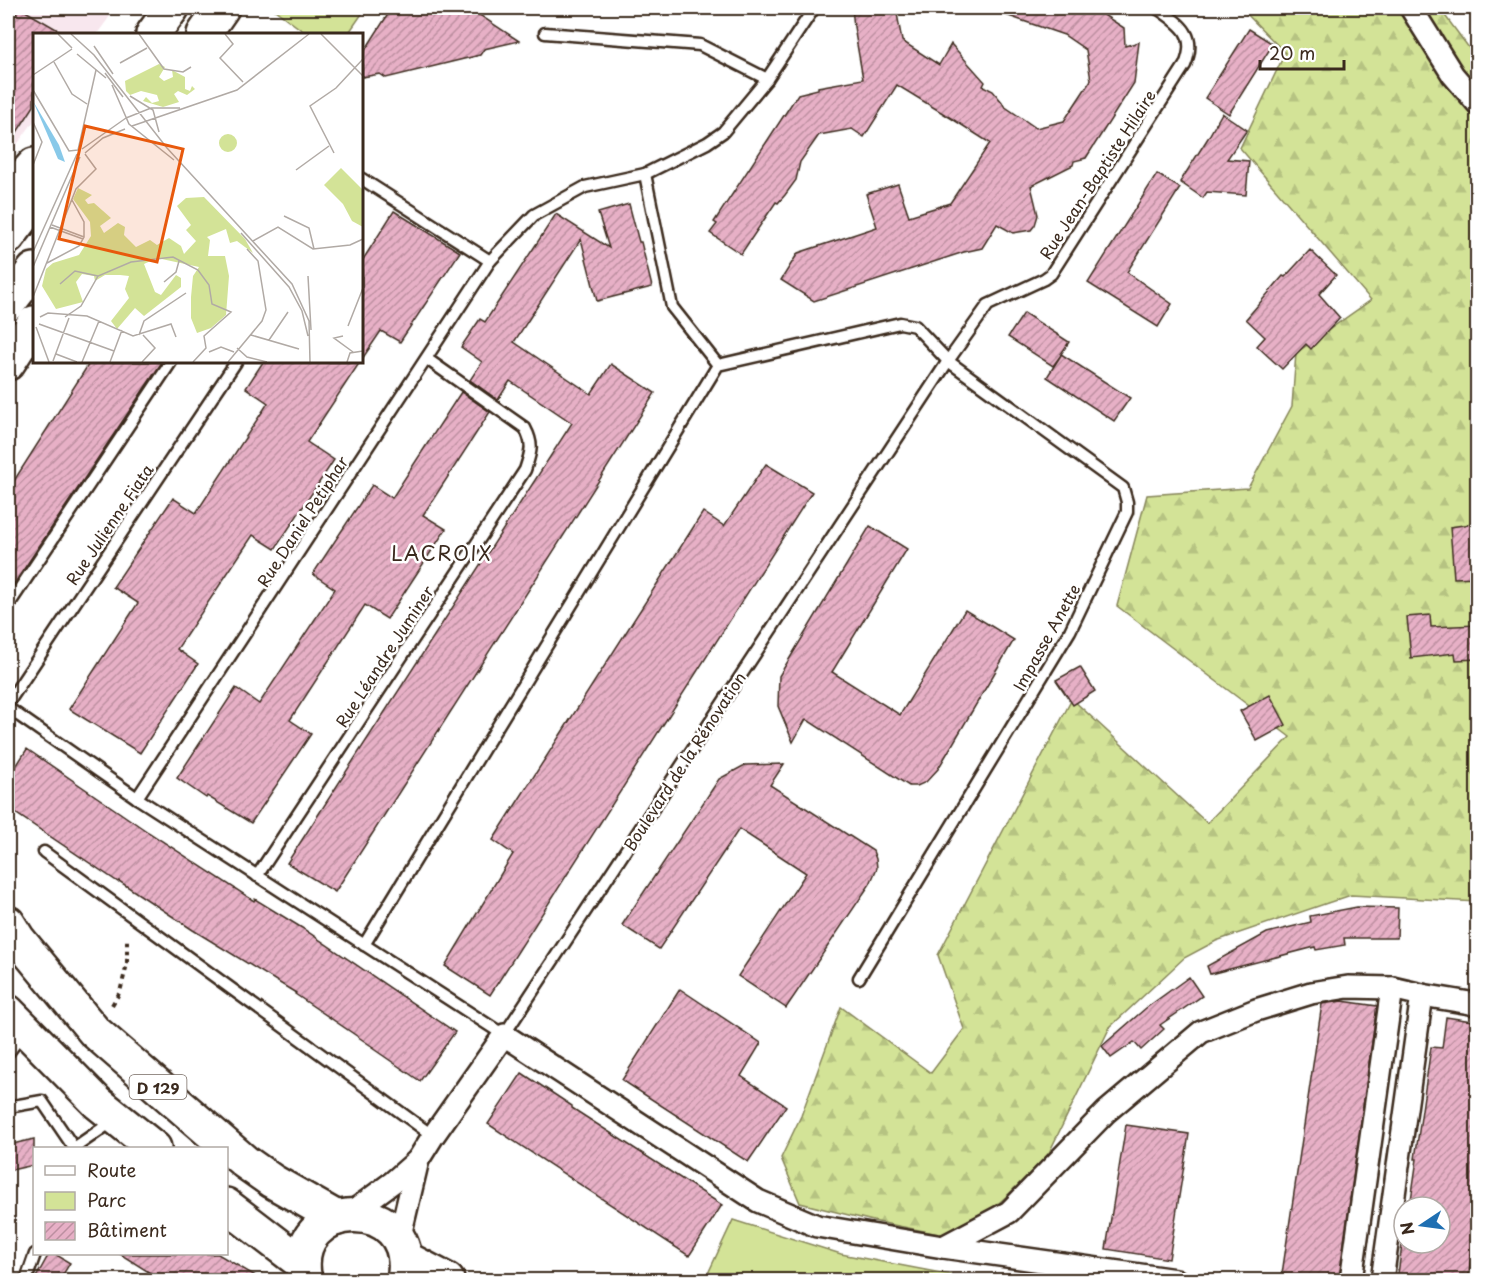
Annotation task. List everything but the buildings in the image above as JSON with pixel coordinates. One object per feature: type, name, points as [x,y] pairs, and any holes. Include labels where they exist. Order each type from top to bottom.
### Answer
[{"type":"main road","points":[[154,33],[172,8]]},
{"type":"main road","points":[[205,33],[222,8]]},
{"type":"main road","points":[[8,194],[33,166]]},
{"type":"main road","points":[[8,237],[33,203]]},
{"type":"main road","points":[[8,304],[33,271]]},
{"type":"main road","points":[[8,363],[33,325]]},
{"type":"main road","name":"D 129","points":[[8,923],[18,939],[94,1031],[228,1147]]},
{"type":"main road","name":"D 129","points":[[13,1032],[151,1147]]},
{"type":"main road","name":"D 129","points":[[228,1147],[272,1181],[343,1216],[360,1215],[377,1220],[391,1230],[403,1260],[447,1281]]},
{"type":"main road","points":[[228,1206],[304,1272]]},
{"type":"main road","points":[[304,1272],[307,1248],[315,1233],[323,1226],[343,1216]]},
{"type":"street","points":[[1411,8],[1453,75],[1478,104]]},
{"type":"street","points":[[944,1247],[1010,1212],[1106,1112],[1201,1032],[1256,1010],[1311,993],[1348,987],[1392,988],[1478,1005]]},
{"type":"street","points":[[1351,1281],[1392,988]]},
{"type":"street","points":[[1382,1281],[1422,995]]},
{"type":"street","points":[[504,1035],[758,1201],[817,1226],[1176,1281]]},
{"type":"street","name":"Boulevard de la Rénovation","points":[[343,1216],[393,1182],[418,1160],[504,1035]]},
{"type":"street","name":"Boulevard de la Rénovation","points":[[403,1260],[418,1160]]},
{"type":"lane","points":[[363,180],[490,261],[534,215],[585,187],[645,174],[707,143],[723,132],[767,79],[814,8]]},
{"type":"lane","name":"Rue Jean-Baptiste Hilaire","points":[[948,361],[988,305],[1051,274],[1185,65],[1189,55],[1190,41],[1186,31],[1176,20],[1157,8]]},
{"type":"lane","points":[[545,33],[700,45],[767,79]]},
{"type":"lane","points":[[364,945],[718,365],[672,307],[645,174]]},
{"type":"lane","name":"Rue Daniel Petiphar","points":[[137,798],[490,261]]},
{"type":"lane","name":"Impasse Anette","points":[[718,365],[900,323],[915,326],[948,361],[1123,488],[1127,502],[1127,512],[1070,632],[860,978]]},
{"type":"lane","name":"Rue Léandre Juminer","points":[[257,876],[525,470],[531,452],[531,439],[525,428],[427,358]]},
{"type":"lane","name":"Boulevard de la Rénovation","points":[[504,1035],[948,361]]},
{"type":"lane","points":[[8,606],[170,363]]},
{"type":"lane","name":"Rue Julienne Fiata","points":[[8,703],[235,363]]},
{"type":"lane","points":[[8,708],[137,798],[504,1035]]},
{"type":"lane","points":[[44,852],[433,1136]]},
{"type":"lane","points":[[8,1107],[42,1101],[73,1147]]},
{"type":"lane","points":[[75,1147],[115,1119]]},
{"type":"lane","points":[[26,1281],[35,1255]]},
{"type":"path","points":[[94,1031],[120,992],[127,964],[128,913]]},
{"type":"shaded area","points":[[8,8],[116,8],[98,33],[33,33],[33,122],[8,157]]},
{"type":"green space","points":[[276,8],[366,8],[349,33],[306,33],[275,10]]},
{"type":"green space","points":[[1241,8],[1442,8],[1443,13],[1478,60],[1477,902],[1351,895],[1216,941],[1184,958],[1110,1027],[1045,1161],[988,1213],[944,1235],[800,1203],[781,1158],[801,1116],[841,1007],[931,1073],[964,1029],[938,955],[1072,699],[1207,823],[1290,737],[1117,606],[1147,495],[1248,488],[1292,406],[1296,353],[1371,300],[1240,148],[1285,53]]},
{"type":"green space","points":[[733,1220],[841,1254],[978,1280],[705,1280]]},
{"type":"district","name":"LACROIX","points":[[442,553]]}]
